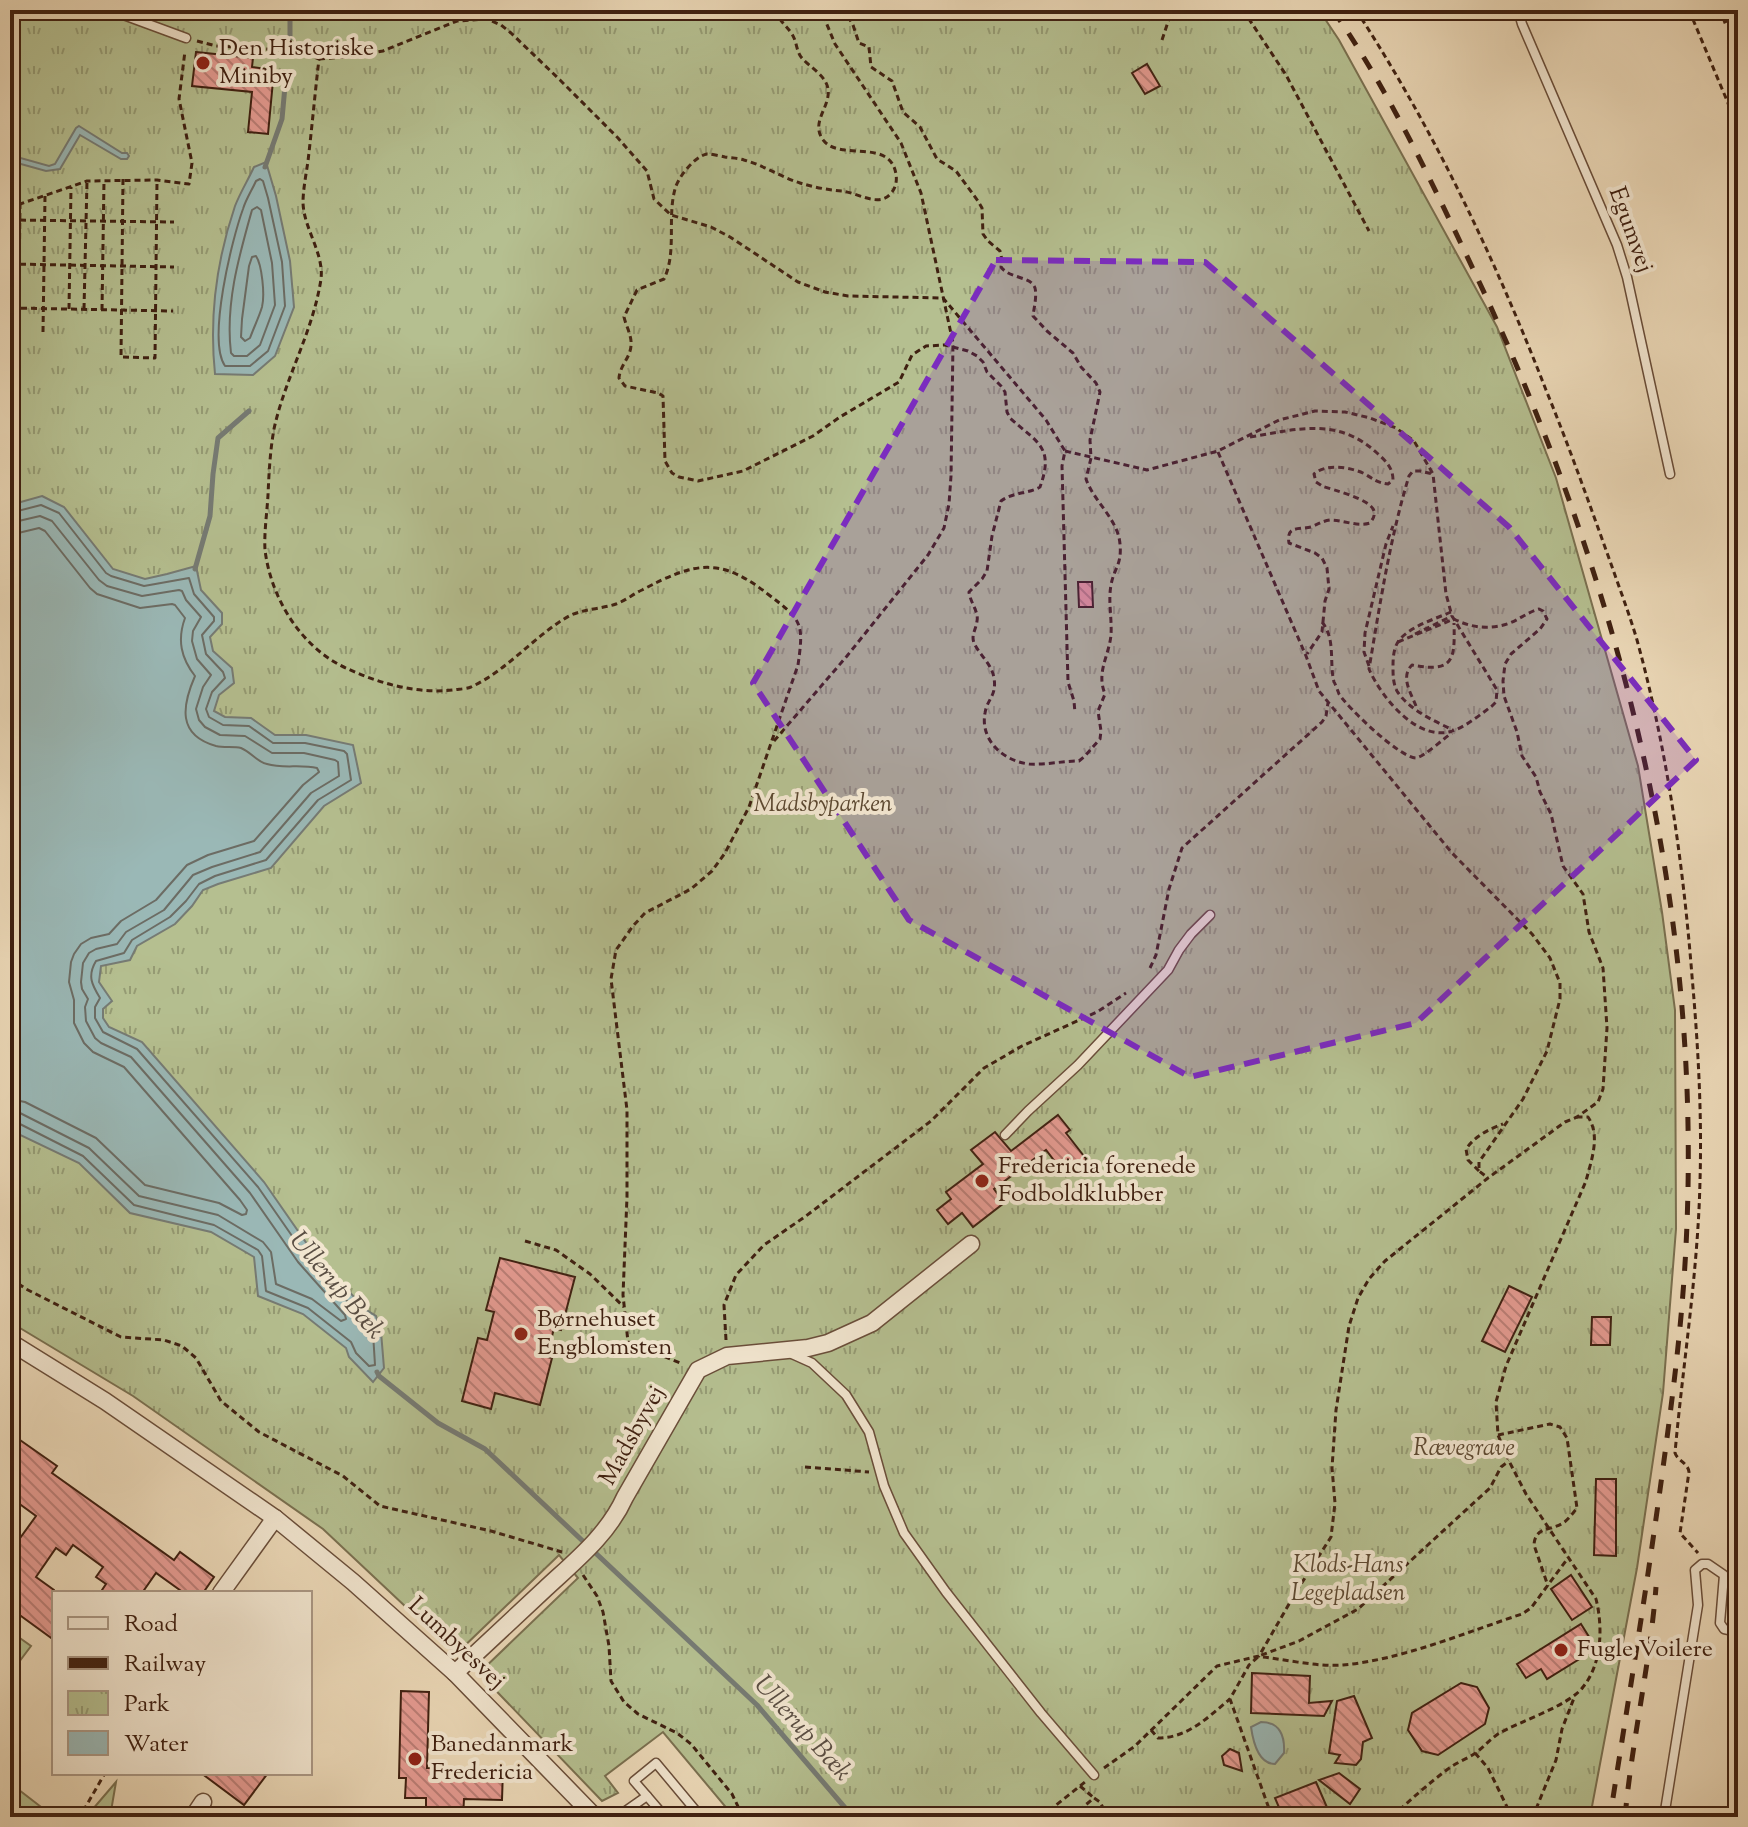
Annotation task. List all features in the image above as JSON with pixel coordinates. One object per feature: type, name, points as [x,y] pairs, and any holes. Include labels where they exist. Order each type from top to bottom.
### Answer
[{"type":"street","points":[[698,1370],[727,1356],[828,1343],[872,1323],[971,1244]]},
{"type":"street","name":"Lumbyesvej","points":[[10,1342],[105,1401],[275,1518],[455,1673],[595,1817]]},
{"type":"street","name":"Madsbyvej","points":[[455,1673],[607,1529],[698,1370]]},
{"type":"street","points":[[222,1591],[275,1518]]},
{"type":"street","points":[[193,1817],[203,1802]]},
{"type":"lane","points":[[10,19],[21,10]]},
{"type":"lane","points":[[110,10],[186,38]]},
{"type":"lane","name":"Egumvej","points":[[1518,10],[1617,245],[1627,277],[1670,474]]},
{"type":"lane","points":[[1005,1135],[1078,1065],[1168,970],[1191,934],[1210,915]]},
{"type":"lane","points":[[783,1350],[812,1363],[846,1395],[869,1432],[904,1533],[946,1592],[1094,1775]]},
{"type":"lane","points":[[1664,1817],[1698,1605],[1695,1570],[1702,1564],[1708,1564],[1724,1575],[1720,1623],[1724,1629],[1738,1632]]},
{"type":"lane","points":[[665,1817],[634,1781],[656,1763],[701,1817]]},
{"type":"lane","points":[[617,1817],[647,1796]]},
{"type":"path","points":[[775,10],[778,19],[791,32],[799,54],[826,82],[829,90],[827,102],[818,128],[825,142],[839,148],[876,153],[887,159],[893,164],[897,176],[894,190],[882,200],[868,199],[858,194],[800,183],[746,160],[708,154],[696,159],[675,185],[668,271],[664,279],[634,294],[624,317],[632,342],[619,378],[632,389],[652,391],[663,396],[665,461],[672,473],[698,481],[743,471],[813,436],[894,386],[918,350],[933,345],[953,348],[968,351],[983,362],[987,372],[1005,392],[1010,418],[1042,445],[1044,455],[1040,487],[1001,501],[987,571],[969,592],[978,620],[973,642],[993,672],[995,684],[985,712],[987,734],[993,747],[1006,756],[1029,764],[1079,761],[1100,739],[1098,711],[1105,694],[1100,674],[1111,635],[1111,584],[1120,562],[1121,550],[1117,529],[1086,479],[1099,388],[1073,353],[1033,316],[1035,291],[1030,280],[1003,272],[1000,251],[983,234],[982,208],[978,201],[956,171],[937,159],[920,127],[903,112],[892,81],[871,67],[869,47],[859,43],[844,10]]},
{"type":"path","points":[[772,744],[928,555],[944,528],[951,476],[953,348],[921,193],[901,143],[835,44],[821,10]]},
{"type":"path","points":[[1162,40],[1172,10]]},
{"type":"path","points":[[1243,10],[1286,75],[1369,231]]},
{"type":"path","points":[[1356,10],[1451,175],[1518,319],[1583,483],[1636,636],[1651,696],[1679,849],[1698,1049],[1700,1180],[1675,1453],[1689,1468],[1680,1533],[1696,1550],[1702,1564]]},
{"type":"path","points":[[1689,10],[1728,103],[1738,136]]},
{"type":"path","points":[[10,210],[87,181],[123,179],[189,184],[192,163],[179,99],[186,38],[216,46],[300,51],[319,59],[383,51],[457,21],[487,19],[501,25],[635,157],[647,171],[654,199],[671,215],[711,227],[798,282],[825,292],[848,296],[943,298],[1046,420],[1065,451],[1062,466],[1068,682],[1075,713]]},
{"type":"path","points":[[319,59],[303,205],[320,262],[321,276],[310,328],[274,430],[265,547],[274,584],[296,628],[322,653],[344,668],[374,680],[434,692],[469,688],[571,615],[617,604],[671,575],[695,569],[718,567],[736,572],[791,611],[801,630],[798,665],[772,744],[749,807],[725,853],[712,871],[691,889],[645,913],[633,926],[616,950],[611,979],[627,1110],[624,1307],[628,1342],[698,1370]]},
{"type":"path","points":[[123,179],[121,357],[155,358],[157,180]]},
{"type":"path","points":[[102,310],[104,180]]},
{"type":"path","points":[[84,310],[87,181]]},
{"type":"path","points":[[69,309],[71,187]]},
{"type":"path","points":[[43,332],[45,196]]},
{"type":"path","points":[[17,449],[20,204]]},
{"type":"path","points":[[10,220],[174,222]]},
{"type":"path","points":[[10,264],[174,267]]},
{"type":"path","points":[[11,308],[173,311]]},
{"type":"path","points":[[1065,451],[1147,470],[1218,451],[1279,420],[1315,411],[1345,412],[1370,418],[1396,428],[1414,441],[1433,474],[1446,594],[1455,641],[1452,658],[1442,667],[1412,665],[1408,669],[1406,677],[1417,709]]},
{"type":"path","points":[[1246,438],[1304,428],[1337,430],[1355,436],[1370,447],[1393,472],[1393,480],[1388,484],[1354,470],[1324,467],[1314,474],[1316,482],[1322,486],[1363,500],[1373,507],[1374,516],[1370,523],[1363,525],[1332,520],[1290,532],[1289,543],[1315,553],[1327,568],[1329,589],[1322,632],[1306,656]]},
{"type":"path","points":[[1218,451],[1319,691],[1452,853],[1532,934],[1550,958],[1560,983],[1560,999],[1547,1051],[1523,1099],[1479,1162],[1479,1171]]},
{"type":"path","points":[[1433,474],[1413,471],[1409,476],[1386,544],[1365,633],[1364,652],[1369,669],[1386,697],[1407,721],[1443,733],[1455,730]]},
{"type":"path","points":[[1369,669],[1395,523]]},
{"type":"path","points":[[1151,1730],[1158,1738],[1173,1738],[1195,1727],[1230,1699],[1331,1537],[1335,1503],[1332,1468],[1336,1410],[1349,1326],[1358,1298],[1369,1279],[1385,1261],[1488,1178],[1598,1102],[1603,1089],[1607,1028],[1603,968],[1589,932],[1583,894],[1563,866],[1551,814],[1536,777],[1522,756],[1504,696],[1505,664],[1511,654],[1547,619],[1539,609],[1491,628],[1464,624],[1452,616]]},
{"type":"path","points":[[1322,622],[1330,635],[1331,665],[1339,694],[1371,728],[1404,754],[1415,758],[1492,706],[1498,697],[1497,690],[1452,616]]},
{"type":"path","points":[[1452,616],[1397,642],[1393,659],[1394,681],[1403,698],[1433,721],[1455,730]]},
{"type":"path","points":[[1149,971],[1156,955],[1169,889],[1182,848],[1322,722],[1328,703]]},
{"type":"path","points":[[727,1356],[724,1305],[736,1275],[764,1245],[931,1121],[984,1068],[1022,1046],[1097,1012],[1129,992]]},
{"type":"path","points":[[1530,1817],[1556,1760],[1562,1729],[1574,1698],[1593,1670],[1600,1637],[1600,1617],[1596,1599],[1526,1494],[1509,1461],[1498,1435],[1496,1402],[1506,1366],[1586,1181],[1595,1135],[1588,1117],[1577,1117]]},
{"type":"path","points":[[1488,1178],[1468,1160],[1466,1149],[1477,1137],[1506,1124]]},
{"type":"path","points":[[525,1241],[556,1250],[590,1274],[624,1307]]},
{"type":"path","points":[[10,1278],[121,1337],[164,1340],[182,1346],[196,1358],[221,1401],[259,1432],[343,1476],[380,1506],[491,1531],[564,1552],[577,1559],[603,1612],[611,1681],[624,1702],[638,1714],[677,1733],[691,1744],[732,1794],[743,1817]]},
{"type":"path","points":[[1498,1435],[1550,1424],[1560,1427],[1567,1438],[1577,1508],[1563,1523],[1537,1534],[1534,1539],[1548,1586]]},
{"type":"path","points":[[1041,1817],[1135,1746],[1217,1666],[1259,1656],[1299,1641],[1358,1609],[1490,1488],[1501,1467],[1509,1461]]},
{"type":"path","points":[[805,1467],[881,1473]]},
{"type":"path","points":[[1259,1656],[1342,1665],[1381,1659],[1445,1640],[1522,1614],[1531,1608],[1568,1558]]},
{"type":"path","points":[[1392,1817],[1451,1767],[1496,1736],[1574,1698]]},
{"type":"path","points":[[1230,1699],[1272,1817]]},
{"type":"path","points":[[1475,1753],[1488,1768],[1512,1817]]},
{"type":"path","points":[[76,1817],[81,1815],[104,1775]]},
{"type":"path","points":[[1080,1786],[1100,1802],[1108,1817]]},
{"type":"path","points":[[1071,1817],[1094,1798]]},
{"type":"path","points":[[10,1801],[27,1817]]},
{"type":"highlighted area","points":[[996,260],[1205,262],[1509,527],[1696,760],[1416,1023],[1190,1077],[909,920],[753,683]]},
{"type":"green space","name":"Madsbyparken","points":[[10,10],[1319,10],[1339,40],[1497,327],[1556,478],[1638,766],[1662,912],[1675,1010],[1676,1229],[1663,1393],[1637,1568],[1590,1817],[734,1817],[663,1732],[605,1776],[618,1793],[602,1801],[479,1673],[578,1578],[559,1555],[456,1654],[323,1529],[133,1396],[10,1322]]},
{"type":"green space","points":[[10,1631],[31,1646],[10,1674]]},
{"type":"green space","points":[[116,1782],[110,1817],[86,1817]]},
{"type":"green space","points":[[10,1783],[54,1817],[10,1817]]},
{"type":"water","points":[[79,126],[129,156],[121,159],[80,135],[60,169],[46,171],[10,161],[10,155],[49,166],[55,164]]},
{"type":"water","points":[[266,162],[290,261],[294,307],[275,356],[253,375],[215,374],[214,310],[223,248],[235,206],[254,167]]},
{"type":"water","points":[[42,496],[64,507],[113,569],[145,579],[196,566],[201,590],[222,613],[222,624],[210,637],[213,651],[232,668],[234,683],[219,695],[214,711],[225,717],[251,718],[275,735],[306,735],[353,745],[361,783],[324,806],[271,868],[203,890],[175,924],[137,946],[130,960],[101,966],[99,982],[112,1001],[103,1009],[103,1018],[109,1027],[142,1042],[264,1182],[312,1251],[365,1309],[376,1316],[381,1332],[384,1368],[373,1382],[349,1357],[346,1348],[303,1314],[258,1296],[254,1257],[211,1232],[130,1213],[79,1163],[16,1133],[10,1126],[10,505]]},
{"type":"water","points":[[1261,1722],[1277,1727],[1284,1741],[1284,1753],[1275,1764],[1264,1760],[1255,1745],[1251,1727]]},
{"type":"building","points":[[196,52],[253,58],[252,67],[274,70],[268,134],[248,132],[252,92],[192,86]]},
{"type":"building","points":[[1147,64],[1160,86],[1145,94],[1132,73]]},
{"type":"building","points":[[1078,582],[1092,582],[1093,607],[1079,607]]},
{"type":"building","points":[[1058,1115],[1070,1130],[1066,1133],[1087,1160],[1066,1176],[1046,1150],[994,1189],[1004,1203],[973,1227],[962,1213],[948,1224],[937,1210],[951,1199],[946,1192],[983,1164],[971,1150],[995,1132],[1011,1151]]},
{"type":"building","name":"Børnehuset Engblomsten","points":[[500,1258],[575,1277],[561,1330],[554,1328],[547,1357],[552,1358],[540,1405],[495,1393],[491,1409],[462,1401],[478,1338],[487,1340],[494,1312],[486,1310]]},
{"type":"building","points":[[1509,1286],[1532,1297],[1505,1352],[1482,1341]]},
{"type":"building","points":[[1592,1317],[1611,1317],[1610,1345],[1591,1345]]},
{"type":"building","points":[[10,1433],[57,1466],[52,1473],[174,1560],[180,1552],[214,1577],[204,1591],[181,1591],[156,1573],[143,1591],[101,1591],[106,1584],[96,1577],[103,1567],[73,1545],[66,1555],[56,1548],[36,1577],[54,1590],[52,1639],[10,1608],[10,1552],[36,1516],[10,1497]]},
{"type":"building","points":[[1596,1479],[1616,1479],[1616,1556],[1594,1555]]},
{"type":"building","points":[[1571,1575],[1592,1607],[1572,1620],[1551,1589]]},
{"type":"building","name":"Fugle Voilere","points":[[1581,1624],[1591,1640],[1581,1646],[1586,1655],[1547,1679],[1541,1669],[1526,1678],[1517,1664]]},
{"type":"building","points":[[1252,1673],[1310,1676],[1309,1703],[1332,1701],[1324,1716],[1251,1713]]},
{"type":"building","points":[[1461,1683],[1477,1687],[1489,1708],[1485,1724],[1438,1755],[1422,1751],[1408,1730],[1412,1713]]},
{"type":"building","name":"Banedanmark Fredericia","points":[[401,1691],[429,1692],[427,1768],[503,1769],[502,1800],[464,1799],[463,1817],[426,1817],[426,1798],[405,1798],[406,1778],[399,1778]]},
{"type":"building","points":[[1354,1696],[1372,1738],[1363,1742],[1361,1759],[1356,1765],[1335,1763],[1340,1755],[1329,1753],[1337,1701]]},
{"type":"building","points":[[1230,1749],[1239,1753],[1242,1771],[1224,1765],[1222,1756]]},
{"type":"building","points":[[1339,1773],[1360,1789],[1350,1804],[1319,1780]]},
{"type":"building","points":[[204,1775],[266,1775],[244,1805]]},
{"type":"building","points":[[1316,1782],[1329,1812],[1317,1817],[1283,1817],[1275,1798]]},
{"type":"waterway","points":[[290,10],[290,38]]},
{"type":"waterway","points":[[265,167],[282,119],[286,75]]},
{"type":"waterway","points":[[195,569],[210,516],[218,438],[249,411]]},
{"type":"waterway","name":"Ullerup Bæk","points":[[377,1372],[438,1423],[485,1449],[757,1705],[853,1817]]},
{"type":"railway","points":[[1333,10],[1387,97],[1449,219],[1518,368],[1565,488],[1605,610],[1638,734],[1663,860],[1680,987],[1688,1116],[1686,1246],[1679,1338],[1664,1460],[1610,1817]]},
{"type":"railway","points":[[1721,10],[1738,53]]},
{"type":"railway","points":[[1625,1817],[1656,1587]]},
{"type":"railway","points":[[1729,1817],[1738,1778]]},
{"type":"place","name":"Den Historiske Miniby","points":[[203,63]]},
{"type":"place","name":"Fredericia forenede Fodboldklubber","points":[[982,1181]]},
{"type":"place","name":"Børnehuset Engblomsten","points":[[521,1334]]},
{"type":"place","name":"Fugle Voilere","points":[[1561,1650]]},
{"type":"place","name":"Banedanmark Fredericia","points":[[415,1759]]},
{"type":"park label","name":"Rævegrave","points":[[1464,1449]]},
{"type":"park label","name":"Klods-Hans Legepladsen","points":[[1348,1580]]}]
